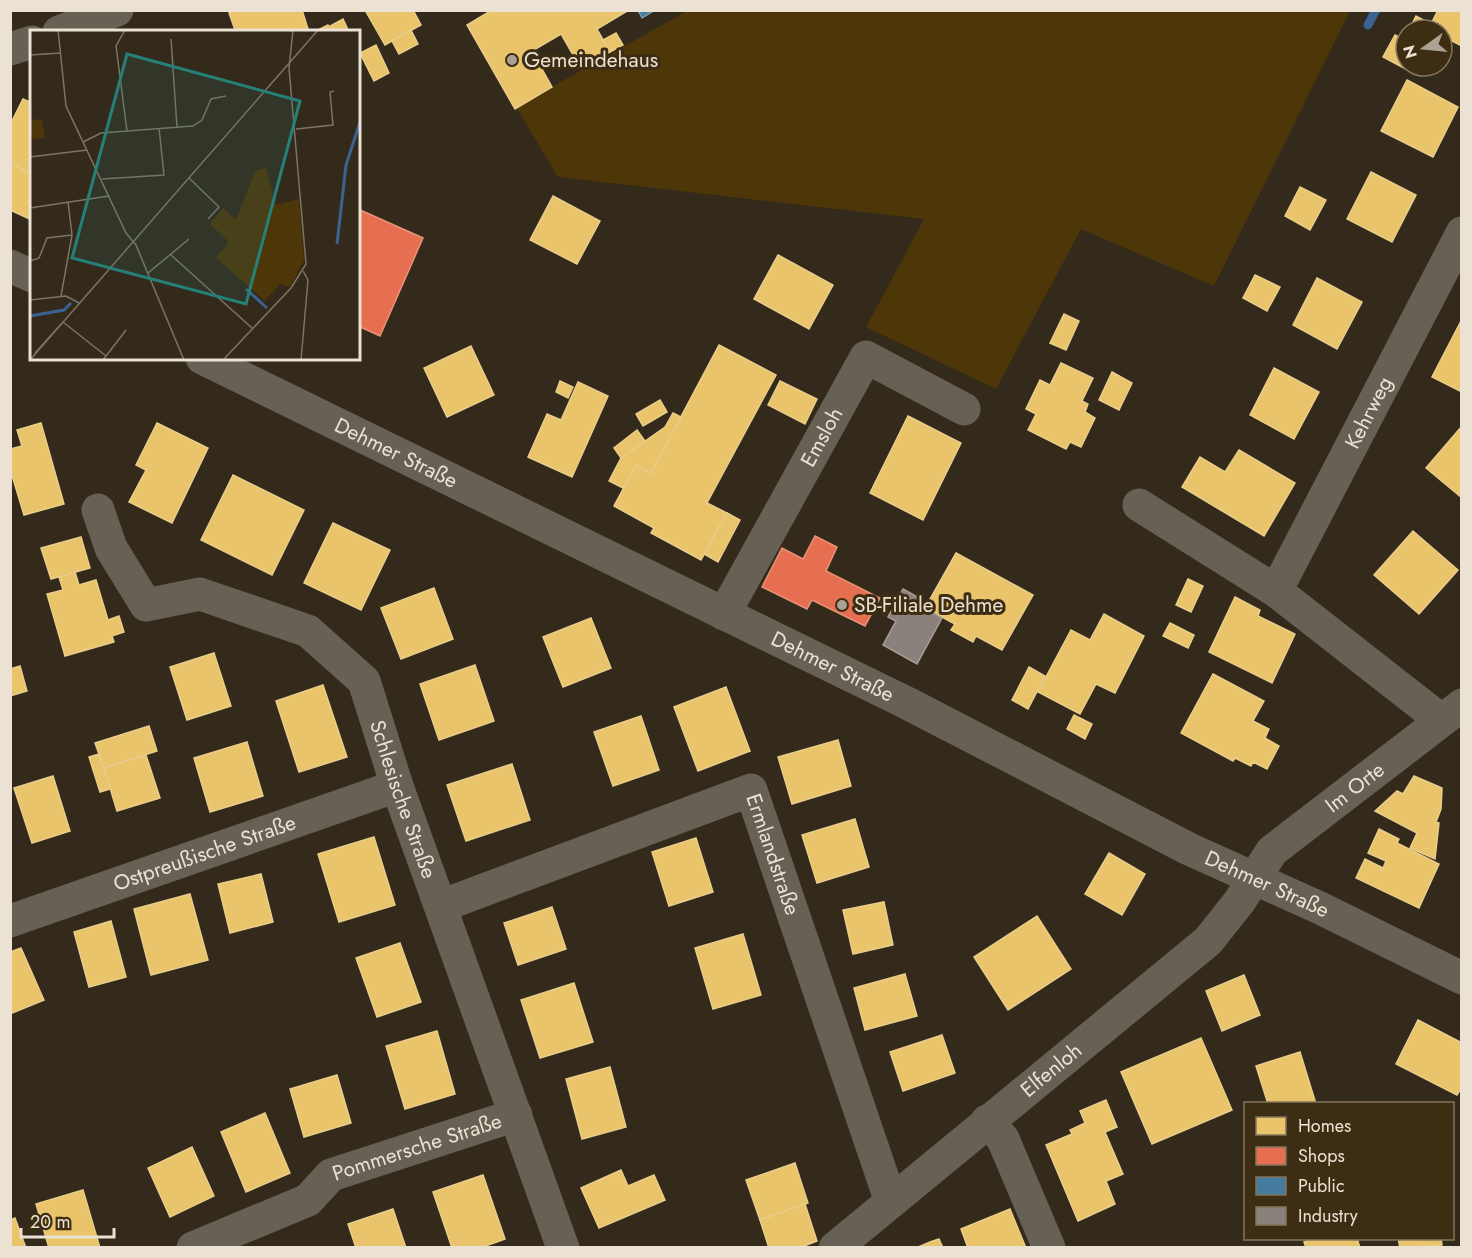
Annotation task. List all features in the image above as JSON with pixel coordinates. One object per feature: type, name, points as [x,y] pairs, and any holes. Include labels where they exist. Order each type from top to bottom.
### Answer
[{"type":"street","points":[[64,30],[117,10]]},
{"type":"street","points":[[10,49],[30,43]]},
{"type":"street","name":"Kehrweg","points":[[1276,591],[1461,233]]},
{"type":"street","points":[[10,266],[30,275]]},
{"type":"street","name":"Emsloh","points":[[724,614],[866,357],[964,409]]},
{"type":"street","name":"Dehmer Straße","points":[[206,360],[907,703],[1189,849],[1255,878],[1461,978]]},
{"type":"street","points":[[1139,505],[1276,591],[1451,712]]},
{"type":"street","name":"Schlesische Straße","points":[[99,510],[111,548],[146,605],[200,594],[308,631],[364,681],[397,786],[563,1248]]},
{"type":"street","name":"Im Orte","points":[[1255,878],[1272,851],[1451,712]]},
{"type":"street","name":"Ostpreußische Straße","points":[[10,921],[397,786]]},
{"type":"street","name":"Ermlandstraße","points":[[441,906],[751,790],[890,1199]]},
{"type":"street","name":"Elfenloh","points":[[835,1248],[890,1199],[1208,941],[1255,878]]},
{"type":"street","name":"Pommersche Straße","points":[[193,1248],[308,1200],[331,1175],[516,1115]]},
{"type":"street","points":[[987,1121],[1003,1139],[1049,1248]]},
{"type":"shaded area","points":[[687,11],[1350,11],[1214,286],[1081,229],[996,389],[866,327],[924,219],[558,177],[516,107]]},
{"type":"building: Homes","points":[[237,10],[302,10],[308,30],[235,30],[229,13]]},
{"type":"building: Homes","points":[[365,10],[413,10],[421,25],[385,45]]},
{"type":"building: Homes","name":"Gemeindehaus","points":[[492,10],[629,10],[597,29],[610,52],[581,69],[561,34],[532,51],[552,87],[515,109],[467,25]]},
{"type":"building: Homes","points":[[1438,10],[1462,10],[1462,46],[1454,42],[1454,18],[1434,18]]},
{"type":"building: Homes","points":[[343,19],[348,30],[332,30],[330,26]]},
{"type":"building: Homes","points":[[328,25],[331,30],[318,30]]},
{"type":"building: Homes","points":[[411,30],[418,44],[399,54],[392,41]]},
{"type":"building: Homes","points":[[616,33],[623,45],[610,52],[603,40]]},
{"type":"building: Homes","points":[[1394,37],[1394,63],[1383,57]]},
{"type":"building: Homes","points":[[376,45],[389,73],[374,81],[360,53]]},
{"type":"building: Homes","points":[[1407,80],[1458,107],[1433,157],[1381,131]]},
{"type":"building: Homes","points":[[23,99],[30,102],[30,173],[10,163],[10,125]]},
{"type":"building: Homes","points":[[10,163],[30,173],[30,219],[10,210]]},
{"type":"building: Homes","points":[[1371,172],[1416,195],[1392,242],[1347,219]]},
{"type":"building: Homes","points":[[1300,187],[1326,200],[1310,230],[1285,216]]},
{"type":"building: Homes","points":[[553,196],[600,221],[577,264],[530,240]]},
{"type":"building: Homes","points":[[778,255],[833,285],[809,329],[754,299]]},
{"type":"building: Homes","points":[[1255,275],[1280,287],[1267,311],[1243,298]]},
{"type":"building: Homes","points":[[1317,278],[1362,302],[1337,349],[1293,325]]},
{"type":"building: Homes","points":[[1064,314],[1079,321],[1066,350],[1050,343]]},
{"type":"building: Homes","points":[[1462,319],[1462,392],[1432,377]]},
{"type":"building: Homes","points":[[719,345],[776,375],[707,503],[727,513],[701,560],[651,533],[654,528],[614,506],[636,465],[651,473]]},
{"type":"building: Homes","points":[[471,346],[494,395],[447,417],[424,368]]},
{"type":"building: Homes","points":[[1061,363],[1093,378],[1082,401],[1088,404],[1085,412],[1095,418],[1081,447],[1070,442],[1066,449],[1028,430],[1036,414],[1026,409],[1040,380],[1050,385]]},
{"type":"building: Homes","points":[[1274,368],[1319,392],[1294,439],[1250,415]]},
{"type":"building: Homes","points":[[1112,372],[1132,383],[1119,410],[1099,400]]},
{"type":"building: Homes","points":[[560,381],[573,387],[568,398],[556,392]]},
{"type":"building: Homes","points":[[780,381],[817,399],[805,424],[768,405]]},
{"type":"building: Homes","points":[[578,382],[608,396],[572,477],[528,457],[547,414],[561,420]]},
{"type":"building: Homes","points":[[660,400],[667,412],[643,426],[636,414]]},
{"type":"building: Homes","points":[[673,413],[681,417],[651,473],[636,465],[623,488],[609,481],[621,458],[665,427]]},
{"type":"building: Homes","points":[[908,416],[961,443],[923,520],[870,493]]},
{"type":"building: Homes","points":[[41,423],[64,504],[24,515],[10,469],[10,449],[22,446],[17,430]]},
{"type":"building: Homes","points":[[157,423],[208,448],[172,523],[129,502],[146,470],[136,465]]},
{"type":"building: Homes","points":[[1462,426],[1462,498],[1426,468]]},
{"type":"building: Homes","points":[[637,430],[645,441],[621,458],[614,448]]},
{"type":"building: Homes","points":[[1239,450],[1295,483],[1264,536],[1182,487],[1200,457],[1225,472]]},
{"type":"building: Homes","points":[[233,475],[304,510],[272,575],[201,540]]},
{"type":"building: Homes","points":[[727,513],[740,520],[718,562],[704,554]]},
{"type":"building: Homes","points":[[333,523],[390,550],[361,610],[304,583]]},
{"type":"building: Homes","points":[[1413,531],[1458,570],[1419,614],[1374,575]]},
{"type":"building: Homes","points":[[81,537],[90,568],[51,579],[41,548]]},
{"type":"building: Homes","points":[[956,553],[1033,595],[1002,650],[976,636],[973,642],[951,630],[955,624],[925,608]]},
{"type":"building: Homes","points":[[75,572],[79,585],[96,580],[108,620],[119,616],[124,632],[112,636],[114,642],[65,656],[47,594],[63,590],[59,577]]},
{"type":"building: Homes","points":[[1188,579],[1203,586],[1191,612],[1176,605]]},
{"type":"building: Homes","points":[[434,588],[453,639],[401,659],[381,608]]},
{"type":"building: Homes","points":[[1235,597],[1260,610],[1258,616],[1295,634],[1272,683],[1209,652]]},
{"type":"building: Homes","points":[[1104,614],[1144,636],[1115,693],[1096,684],[1080,714],[1038,692],[1071,630],[1090,640]]},
{"type":"building: Homes","points":[[591,618],[611,668],[563,687],[543,637]]},
{"type":"building: Homes","points":[[1170,623],[1194,635],[1188,648],[1163,636]]},
{"type":"building: Homes","points":[[214,653],[231,706],[187,720],[170,667]]},
{"type":"building: Homes","points":[[475,665],[494,721],[439,740],[420,684]]},
{"type":"building: Homes","points":[[20,666],[27,691],[10,696],[10,669]]},
{"type":"building: Homes","points":[[1029,667],[1045,676],[1028,709],[1012,700]]},
{"type":"building: Homes","points":[[1213,674],[1264,701],[1253,721],[1269,729],[1265,738],[1279,746],[1267,769],[1253,762],[1251,766],[1235,758],[1233,761],[1181,733]]},
{"type":"building: Homes","points":[[323,685],[347,757],[299,772],[276,701]]},
{"type":"building: Homes","points":[[726,687],[750,751],[698,771],[674,707]]},
{"type":"building: Homes","points":[[1074,715],[1092,724],[1085,739],[1067,729]]},
{"type":"building: Homes","points":[[641,716],[659,770],[613,786],[594,732]]},
{"type":"building: Homes","points":[[149,726],[157,751],[104,768],[95,743]]},
{"type":"building: Homes","points":[[838,740],[851,786],[792,804],[778,757]]},
{"type":"building: Homes","points":[[247,742],[263,796],[210,812],[194,758]]},
{"type":"building: Homes","points":[[99,754],[110,789],[100,792],[89,757]]},
{"type":"building: Homes","points":[[146,755],[160,798],[117,811],[104,768]]},
{"type":"building: Homes","points":[[512,764],[530,820],[466,841],[447,785]]},
{"type":"building: Homes","points":[[53,776],[70,831],[32,843],[14,788]]},
{"type":"building: Homes","points":[[1414,776],[1442,788],[1441,809],[1436,822],[1439,823],[1435,859],[1410,848],[1417,833],[1375,811],[1397,791],[1403,794]]},
{"type":"building: Homes","points":[[855,819],[869,867],[817,883],[802,835]]},
{"type":"building: Homes","points":[[1379,829],[1399,839],[1397,843],[1439,864],[1419,908],[1356,878],[1365,859],[1383,868],[1386,861],[1368,853]]},
{"type":"building: Homes","points":[[374,837],[395,905],[339,922],[318,854]]},
{"type":"building: Homes","points":[[696,838],[713,892],[669,906],[652,852]]},
{"type":"building: Homes","points":[[1109,853],[1145,874],[1122,915],[1085,894]]},
{"type":"building: Homes","points":[[261,874],[273,922],[230,933],[218,884]]},
{"type":"building: Homes","points":[[190,894],[208,960],[151,975],[134,909]]},
{"type":"building: Homes","points":[[884,902],[893,945],[853,954],[843,910]]},
{"type":"building: Homes","points":[[552,907],[566,949],[518,965],[504,923]]},
{"type":"building: Homes","points":[[1037,916],[1071,969],[1008,1010],[974,957]]},
{"type":"building: Homes","points":[[111,921],[126,977],[89,987],[74,932]]},
{"type":"building: Homes","points":[[743,934],[761,995],[713,1009],[695,948]]},
{"type":"building: Homes","points":[[400,943],[421,1002],[377,1017],[356,958]]},
{"type":"building: Homes","points":[[21,948],[44,1000],[10,1014],[10,952]]},
{"type":"building: Homes","points":[[905,974],[917,1016],[865,1030],[854,988]]},
{"type":"building: Homes","points":[[1244,975],[1260,1015],[1222,1031],[1206,991]]},
{"type":"building: Homes","points":[[574,983],[593,1042],[540,1058],[521,1000]]},
{"type":"building: Homes","points":[[1418,1020],[1462,1043],[1462,1087],[1457,1095],[1396,1064]]},
{"type":"building: Homes","points":[[437,1031],[455,1094],[405,1109],[386,1046]]},
{"type":"building: Homes","points":[[942,1035],[955,1073],[903,1091],[890,1052]]},
{"type":"building: Homes","points":[[1201,1038],[1232,1110],[1152,1144],[1121,1072]]},
{"type":"building: Homes","points":[[1300,1052],[1315,1102],[1267,1102],[1256,1066]]},
{"type":"building: Homes","points":[[610,1067],[626,1127],[582,1139],[566,1079]]},
{"type":"building: Homes","points":[[337,1075],[351,1123],[304,1137],[290,1089]]},
{"type":"building: Homes","points":[[1106,1100],[1117,1127],[1105,1132],[1123,1174],[1106,1181],[1115,1204],[1078,1221],[1046,1145],[1072,1134],[1070,1130],[1085,1123],[1080,1111]]},
{"type":"building: Homes","points":[[265,1113],[290,1173],[246,1192],[221,1132]]},
{"type":"building: Homes","points":[[192,1147],[214,1196],[170,1217],[148,1168]]},
{"type":"building: Homes","points":[[795,1163],[808,1203],[760,1220],[746,1180]]},
{"type":"building: Homes","points":[[621,1170],[628,1186],[654,1175],[665,1200],[599,1228],[581,1188]]},
{"type":"building: Homes","points":[[483,1175],[505,1239],[480,1248],[452,1248],[433,1192]]},
{"type":"building: Homes","points":[[83,1190],[100,1248],[49,1248],[36,1204]]},
{"type":"building: Homes","points":[[805,1204],[817,1241],[799,1248],[769,1248],[760,1220]]},
{"type":"building: Homes","points":[[393,1209],[406,1248],[356,1248],[348,1224]]},
{"type":"building: Homes","points":[[1010,1209],[1026,1248],[968,1248],[961,1229]]},
{"type":"building: Homes","points":[[15,1218],[26,1248],[10,1248],[10,1220]]},
{"type":"building: Homes","points":[[939,1239],[943,1248],[916,1248],[930,1242]]},
{"type":"building: Homes","points":[[1358,1240],[1360,1248],[1306,1248],[1304,1242]]},
{"type":"building: Homes","points":[[1398,1240],[1441,1240],[1442,1245],[1400,1248]]},
{"type":"building: Shops","points":[[360,210],[423,238],[380,336],[360,327]]},
{"type":"building: Shops","points":[[815,536],[837,547],[826,571],[880,598],[865,626],[812,600],[807,609],[762,587],[782,548],[803,559]]},
{"type":"building: Public","points":[[638,10],[655,10],[642,18]]},
{"type":"building: Industry","points":[[903,589],[928,603],[925,608],[942,618],[917,664],[883,645],[896,621],[888,617]]},
{"type":"waterway","points":[[1368,25],[1376,10]]},
{"type":"place","name":"Gemeindehaus","points":[[512,60]]},
{"type":"place","name":"SB-Filiale Dehme","points":[[842,605]]}]
